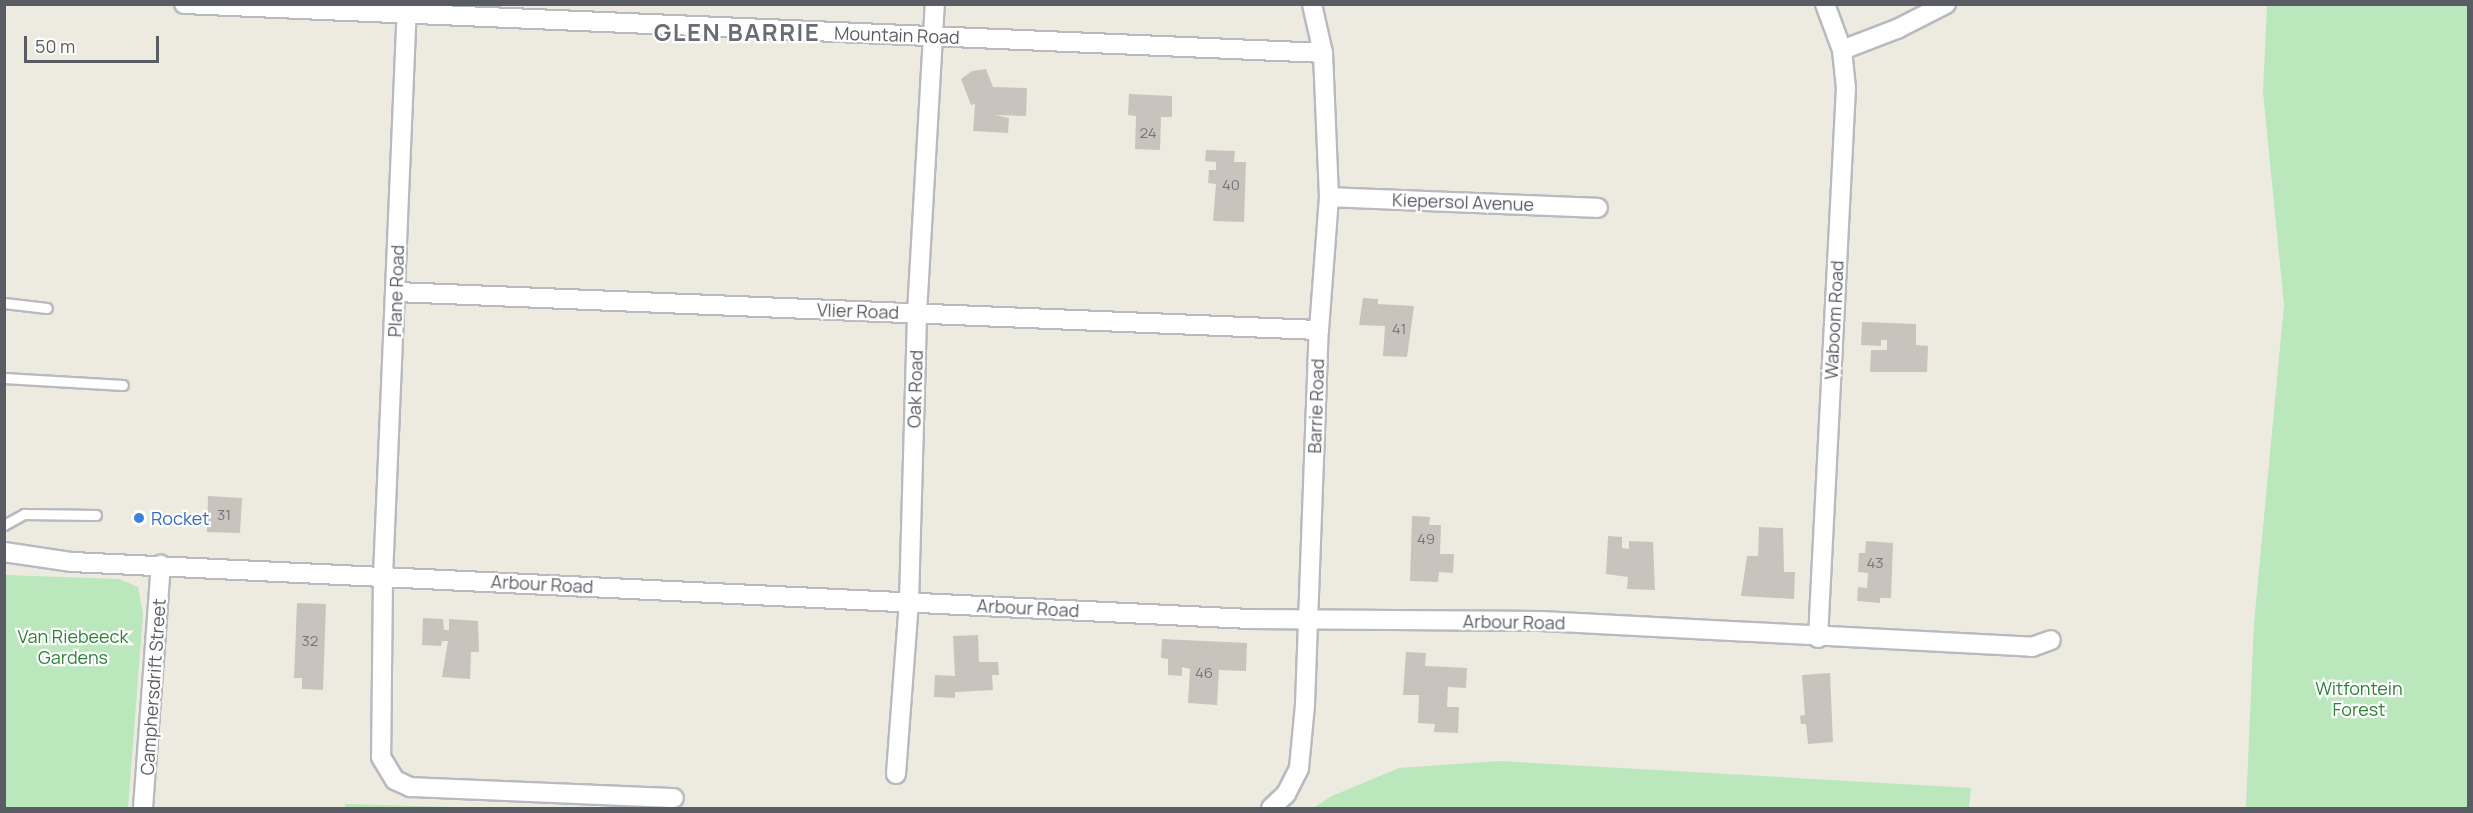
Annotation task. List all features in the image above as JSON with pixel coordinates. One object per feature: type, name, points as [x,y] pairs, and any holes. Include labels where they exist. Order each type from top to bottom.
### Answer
[{"type":"street","name":"Mountain Road","points":[[184,4],[406,9],[1323,53]]},
{"type":"street","name":"Oak Road","points":[[896,774],[909,602],[917,313],[934,4]]},
{"type":"street","name":"Barrie Road","points":[[1274,806],[1291,788],[1301,755],[1319,330],[1329,197],[1323,53],[1312,4]]},
{"type":"street","name":"Waboom Road","points":[[1818,638],[1846,88],[1842,50],[1826,4]]},
{"type":"street","points":[[1842,50],[1897,29],[1946,4]]},
{"type":"street","name":"Plane Road","points":[[406,9],[379,745],[387,771],[395,780],[410,787],[435,790],[674,798]]},
{"type":"street","name":"Kiepersol Avenue","points":[[1329,197],[1598,208]]},
{"type":"street","name":"Vlier Road","points":[[396,292],[1319,330]]},
{"type":"street","name":"Arbour Road","points":[[4,552],[72,562],[909,602],[1308,618],[1541,621],[1818,638],[2032,647],[2051,640]]},
{"type":"street","name":"Camphersdrift Street","points":[[143,808],[161,566]]},
{"type":"lane","points":[[4,303],[47,309]]},
{"type":"lane","points":[[4,378],[123,385]]},
{"type":"lane","points":[[4,525],[24,514],[96,515]]},
{"type":"green space","name":"Witfontein Forest","points":[[2267,5],[2468,5],[2468,808],[2246,808],[2254,623],[2284,305],[2263,92]]},
{"type":"green space","name":"Van Riebeeck Gardens","points":[[5,575],[119,579],[138,587],[143,614],[128,808],[5,808]]},
{"type":"green space","points":[[1500,761],[1971,788],[1969,808],[1313,808],[1332,796],[1399,768]]},
{"type":"green space","points":[[345,804],[493,808],[345,808]]},
{"type":"building","points":[[986,69],[993,87],[1027,88],[1026,116],[995,115],[1009,118],[1008,133],[973,131],[975,104],[971,105],[961,79],[972,71]]},
{"type":"building","points":[[1129,94],[1172,96],[1172,117],[1161,117],[1160,150],[1135,149],[1136,116],[1128,115]]},
{"type":"building","points":[[1206,150],[1235,151],[1234,162],[1246,162],[1244,222],[1213,221],[1216,184],[1208,183],[1209,170],[1216,170],[1216,162],[1205,161]]},
{"type":"building","points":[[1363,298],[1378,299],[1378,304],[1414,306],[1407,357],[1383,356],[1385,326],[1359,325]]},
{"type":"building","points":[[1862,322],[1916,324],[1916,345],[1928,346],[1927,372],[1870,372],[1871,350],[1887,350],[1887,340],[1881,340],[1881,346],[1861,345]]},
{"type":"building","points":[[208,496],[242,498],[240,533],[207,532]]},
{"type":"building","points":[[1412,516],[1430,517],[1429,525],[1441,525],[1440,554],[1454,554],[1453,573],[1439,572],[1438,582],[1410,581]]},
{"type":"building","points":[[1759,527],[1783,528],[1784,572],[1795,572],[1794,599],[1741,596],[1747,556],[1758,556]]},
{"type":"building","points":[[1608,536],[1622,537],[1622,548],[1629,549],[1629,541],[1653,542],[1655,590],[1627,589],[1628,577],[1606,574]]},
{"type":"building","points":[[1866,541],[1893,543],[1891,598],[1880,598],[1880,603],[1857,601],[1858,587],[1867,588],[1868,573],[1858,572],[1859,553],[1865,553]]},
{"type":"building","points":[[297,603],[326,604],[323,690],[302,689],[302,678],[294,678]]},
{"type":"building","points":[[423,618],[443,619],[444,630],[449,630],[449,619],[478,621],[479,652],[471,652],[470,679],[442,677],[448,641],[442,641],[441,646],[422,645]]},
{"type":"building","points":[[978,635],[979,662],[998,662],[999,675],[992,675],[993,690],[955,692],[955,698],[934,697],[935,675],[955,676],[953,636]]},
{"type":"building","points":[[1162,639],[1247,643],[1246,671],[1219,670],[1217,705],[1188,703],[1190,669],[1182,667],[1182,676],[1168,675],[1168,659],[1161,658]]},
{"type":"building","points":[[1406,652],[1426,653],[1425,666],[1467,668],[1466,688],[1448,687],[1447,707],[1459,707],[1458,733],[1434,732],[1435,724],[1418,723],[1419,695],[1403,695]]},
{"type":"building","points":[[1830,673],[1833,742],[1808,744],[1806,724],[1801,724],[1800,716],[1805,715],[1802,675]]},
{"type":"place","name":"Rocket","points":[[139,518]]},
{"type":"district","name":"GLEN BARRIE","points":[[737,32]]}]
